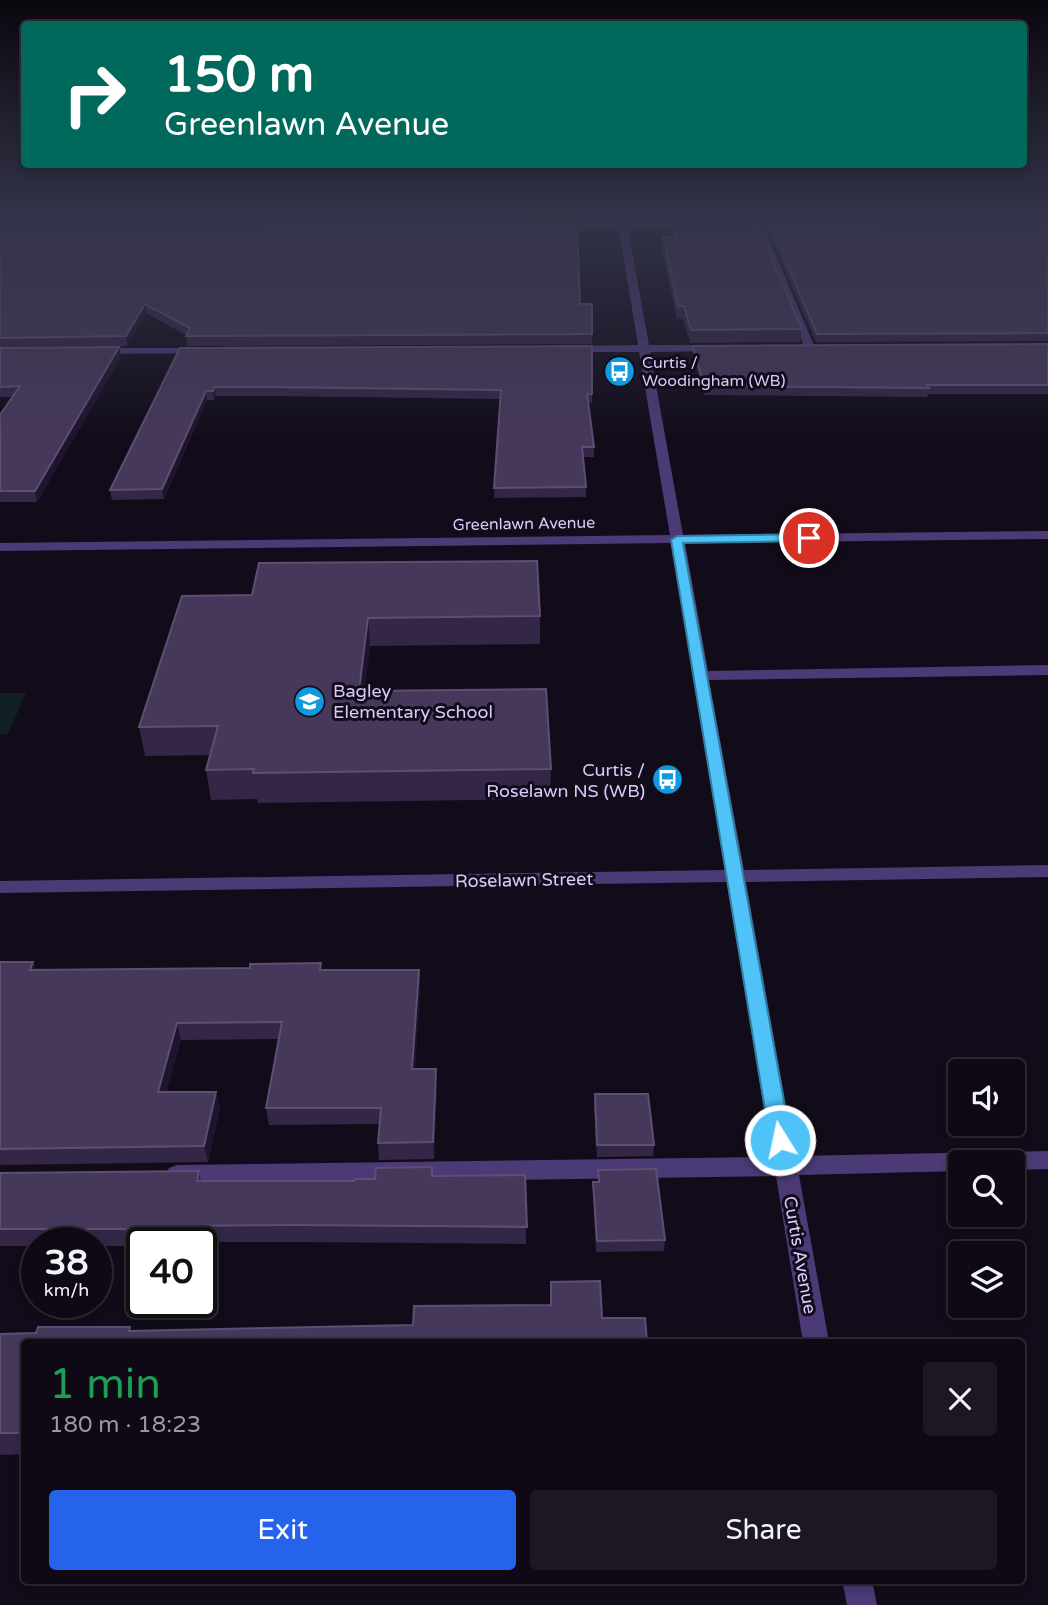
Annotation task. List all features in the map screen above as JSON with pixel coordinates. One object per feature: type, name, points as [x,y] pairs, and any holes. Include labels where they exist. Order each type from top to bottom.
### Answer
[{"type":"street","name":"Curtis Avenue","points":[[633,290],[815,1339]]},
{"type":"street","points":[[786,290],[810,348]]},
{"type":"street","points":[[560,349],[727,348]]},
{"type":"street","points":[[796,348],[823,348]]},
{"type":"street","points":[[84,352],[210,351]]},
{"type":"street","name":"Greenlawn Avenue","points":[[0,547],[1048,535]]},
{"type":"street","points":[[700,676],[1048,670]]},
{"type":"street","name":"Roselawn Street","points":[[0,887],[1048,872]]},
{"type":"street","points":[[152,1175],[1048,1160]]},
{"type":"street","points":[[858,1584],[862,1605]]},
{"type":"shaded area","points":[[0,693],[26,693],[8,734],[0,734]]},
{"type":"building","points":[[0,290],[579,290],[580,304],[592,304],[592,334],[186,336],[190,328],[145,304],[126,336],[0,338]]},
{"type":"building","points":[[674,290],[785,290],[802,329],[691,330],[684,306],[678,306]]},
{"type":"building","points":[[798,290],[1048,290],[1048,333],[817,334]]},
{"type":"building","points":[[1048,344],[1048,385],[927,385],[929,388],[704,386],[693,346]]},
{"type":"building","points":[[592,346],[592,394],[587,394],[594,447],[582,447],[586,487],[494,488],[501,390],[214,387],[213,391],[206,391],[162,489],[110,490],[180,348]]},
{"type":"building","points":[[119,347],[35,491],[0,491],[0,415],[20,386],[0,387],[0,348]]},
{"type":"building","points":[[537,561],[540,616],[368,618],[359,691],[546,689],[551,769],[253,773],[254,769],[206,770],[218,726],[139,727],[182,596],[252,595],[259,563]]},
{"type":"building","points":[[0,962],[33,962],[30,970],[250,968],[250,964],[321,963],[320,970],[419,970],[412,1069],[436,1069],[433,1142],[378,1143],[381,1108],[266,1108],[282,1022],[177,1023],[158,1092],[216,1092],[204,1146],[0,1149]]},
{"type":"building","points":[[595,1094],[648,1094],[654,1145],[597,1145]]},
{"type":"building","points":[[432,1167],[432,1176],[525,1175],[527,1227],[297,1225],[0,1229],[0,1173],[199,1171],[197,1181],[354,1181],[375,1179],[376,1168]]},
{"type":"building","points":[[656,1169],[665,1240],[597,1241],[593,1182],[599,1182],[598,1170]]},
{"type":"building","points":[[600,1281],[602,1318],[645,1318],[647,1339],[21,1339],[21,1433],[0,1433],[0,1334],[36,1333],[38,1327],[130,1327],[129,1331],[413,1325],[414,1306],[551,1305],[551,1282]]},
{"type":"place","name":"Curtis / Woodingham (WB)","points":[[619,372]]},
{"type":"place","name":"Bagley Elementary School","points":[[310,701]]},
{"type":"place","name":"Curtis / Roselawn NS (WB)","points":[[668,780]]},
{"type":"route","points":[[780,1140],[677,540],[809,538]]}]
